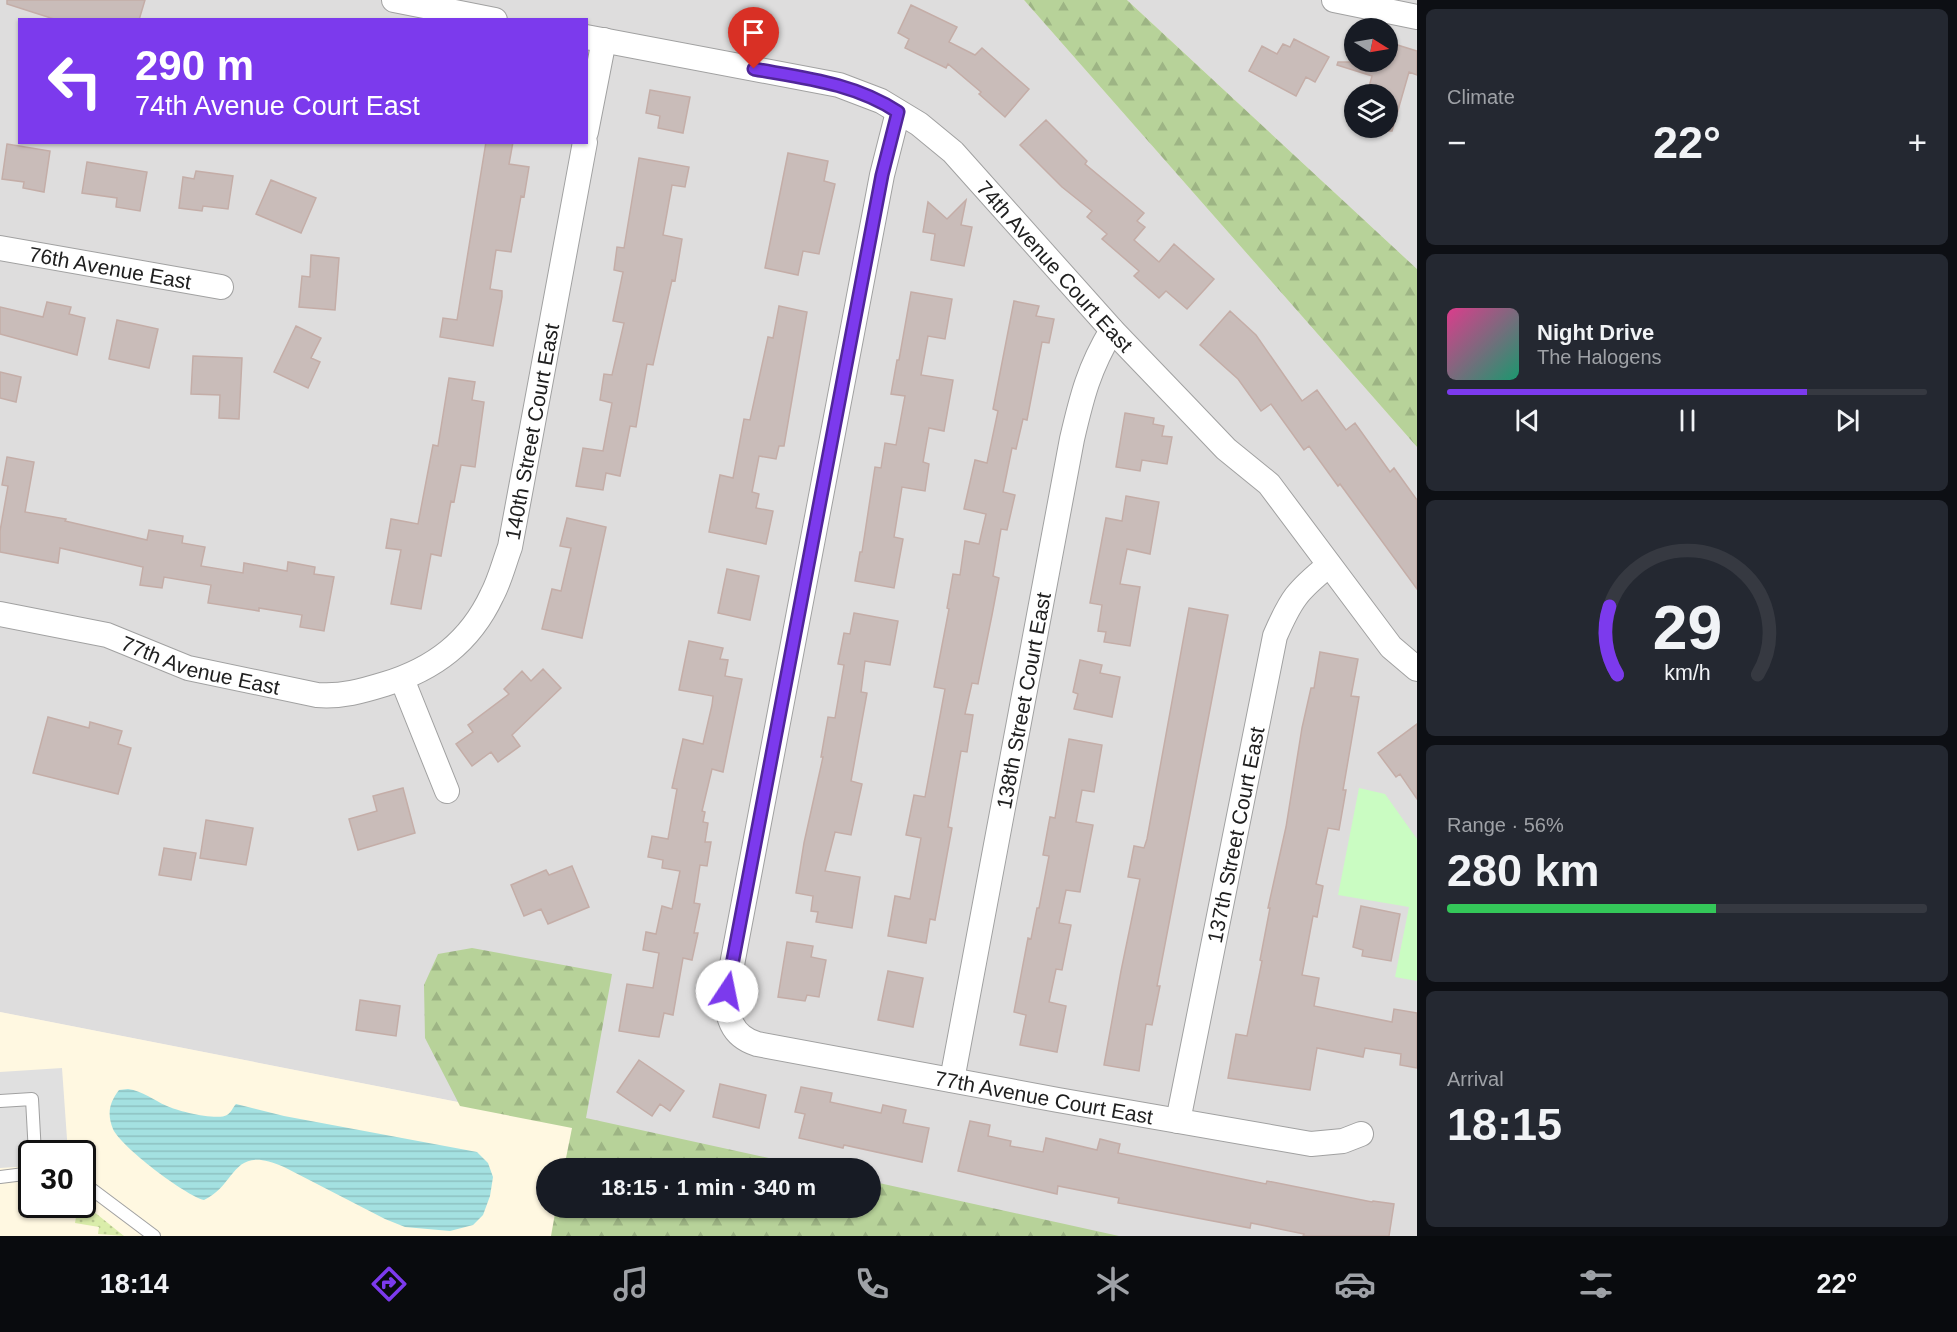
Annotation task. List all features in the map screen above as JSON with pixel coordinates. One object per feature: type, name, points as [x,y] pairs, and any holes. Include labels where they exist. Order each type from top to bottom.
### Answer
[{"type":"street","points":[[394,0],[485,18]]},
{"type":"street","points":[[1334,0],[1417,17]]},
{"type":"street","points":[[588,111],[595,39]]},
{"type":"street","name":"74th Avenue Court East","points":[[595,39],[839,85],[872,97],[919,124],[953,152],[1112,330],[1226,448],[1269,484],[1390,647],[1417,669]]},
{"type":"street","name":"77th Avenue Court East","points":[[898,112],[882,175],[727,991],[729,1019],[740,1036],[757,1044],[952,1080],[1311,1144],[1343,1141],[1361,1134]]},
{"type":"street","name":"140th Street Court East","points":[[402,679],[442,658],[479,619],[493,594],[510,547],[585,144]]},
{"type":"street","name":"76th Avenue East","points":[[0,248],[221,287]]},
{"type":"street","name":"138th Street Court East","points":[[952,1080],[1072,439],[1090,369],[1112,330]]},
{"type":"street","name":"137th Street Court East","points":[[1178,1121],[1275,636],[1292,599],[1302,586],[1329,565]]},
{"type":"street","name":"77th Avenue East","points":[[0,614],[107,635],[188,668],[317,695],[336,696],[402,679]]},
{"type":"street","points":[[402,679],[447,791]]},
{"type":"lane","points":[[0,1101],[32,1099],[34,1140]]},
{"type":"lane","points":[[0,1177],[18,1175]]},
{"type":"lane","points":[[96,1192],[154,1236]]},
{"type":"shaded area","points":[[0,0],[1024,0],[1417,447],[1417,1236],[559,1236],[759,1218],[881,1218],[881,1158],[574,1158],[580,1126],[0,1012]]},
{"type":"shaded area","points":[[1127,0],[1417,0],[1417,269]]},
{"type":"shaded area","points":[[0,1012],[580,1126],[574,1158],[536,1158],[536,1218],[562,1218],[559,1236],[0,1236]]},
{"type":"shaded area","points":[[62,1068],[67,1140],[18,1140],[18,1167],[0,1168],[0,1072]]},
{"type":"green space","points":[[1024,0],[1127,0],[1417,269],[1417,447]]},
{"type":"green space","points":[[1359,788],[1385,794],[1417,839],[1417,981],[1395,977],[1409,907],[1338,895]]},
{"type":"green space","points":[[472,948],[612,974],[586,1118],[768,1158],[566,1158],[572,1128],[460,1106],[425,1038],[424,985],[438,954]]},
{"type":"green space","points":[[881,1183],[1119,1236],[551,1236],[554,1218],[881,1218]]},
{"type":"green space","points":[[96,1213],[124,1236],[98,1234],[99,1227],[75,1223],[76,1218],[96,1218]]},
{"type":"water","points":[[128,1089],[172,1108],[197,1115],[222,1117],[228,1114],[236,1104],[284,1116],[477,1152],[488,1163],[493,1177],[490,1196],[483,1215],[473,1225],[450,1231],[405,1227],[284,1167],[267,1161],[254,1160],[237,1168],[215,1193],[204,1200],[169,1180],[140,1158],[118,1137],[111,1124],[110,1109],[119,1090]]},
{"type":"building","points":[[7,0],[145,0],[140,18],[51,18],[7,4]]},
{"type":"building","points":[[911,5],[957,27],[949,42],[975,55],[982,48],[1029,89],[1005,117],[979,94],[981,92],[948,64],[946,68],[905,48],[909,39],[898,33]]},
{"type":"building","points":[[1294,39],[1329,57],[1315,82],[1306,77],[1296,96],[1249,71],[1262,46],[1277,54],[1283,44],[1290,47]]},
{"type":"building","points":[[1398,45],[1417,51],[1417,75],[1409,72],[1398,110],[1398,84],[1370,84],[1372,76],[1359,72],[1398,72]]},
{"type":"building","points":[[1338,62],[1344,62],[1344,67],[1337,65]]},
{"type":"building","points":[[650,90],[690,97],[683,133],[658,128],[660,116],[646,113]]},
{"type":"building","points":[[1046,120],[1087,161],[1085,164],[1144,213],[1137,221],[1145,227],[1134,240],[1159,262],[1174,244],[1214,279],[1187,309],[1166,291],[1159,298],[1134,276],[1139,271],[1102,239],[1107,234],[1087,217],[1092,211],[1062,187],[1020,145]]},
{"type":"building","points":[[7,144],[50,151],[44,192],[23,188],[24,182],[2,179]]},
{"type":"building","points":[[486,144],[513,144],[509,164],[529,167],[524,197],[521,196],[511,252],[496,250],[490,289],[502,291],[502,297],[493,346],[440,337],[443,318],[457,320]]},
{"type":"building","points":[[788,153],[828,161],[824,181],[835,184],[819,254],[803,251],[798,275],[765,268]]},
{"type":"building","points":[[639,158],[689,167],[685,187],[672,185],[663,235],[682,239],[675,281],[672,280],[653,365],[647,364],[636,427],[630,426],[620,476],[606,473],[603,490],[576,486],[583,448],[603,451],[612,403],[600,400],[604,374],[612,375],[624,323],[613,321],[623,272],[614,270],[617,247],[624,248]]},
{"type":"building","points":[[87,162],[147,172],[140,211],[116,207],[117,198],[82,193]]},
{"type":"building","points":[[196,171],[233,176],[228,209],[203,206],[202,211],[179,208],[183,177],[194,179]]},
{"type":"building","points":[[271,180],[316,198],[301,233],[256,214]]},
{"type":"building","points":[[966,200],[961,225],[972,227],[964,266],[931,260],[935,234],[923,232],[928,202],[947,219]]},
{"type":"building","points":[[311,255],[339,258],[335,310],[299,307],[302,276],[310,277]]},
{"type":"building","points":[[911,292],[952,299],[945,339],[928,336],[921,375],[953,380],[944,431],[929,428],[923,462],[929,464],[925,491],[902,487],[894,537],[903,539],[894,588],[855,581],[860,552],[862,552],[875,467],[881,468],[885,443],[896,445],[905,396],[891,394]]},
{"type":"building","points":[[1014,301],[1039,306],[1036,316],[1054,319],[1049,343],[1042,342],[1027,420],[1023,419],[1016,449],[1012,448],[1003,492],[1015,495],[1007,530],[1001,529],[993,576],[999,578],[978,684],[972,683],[965,714],[973,715],[967,752],[961,751],[948,827],[952,828],[935,920],[930,919],[926,943],[888,936],[895,896],[910,899],[921,838],[906,835],[914,795],[925,797],[945,689],[934,687],[949,609],[947,608],[953,574],[960,575],[965,541],[979,544],[986,514],[964,509],[975,460],[987,463],[998,411],[993,409]]},
{"type":"building","points":[[47,302],[71,307],[69,314],[85,318],[77,355],[0,334],[0,307],[43,317]]},
{"type":"building","points":[[779,306],[807,312],[784,446],[779,446],[776,459],[759,456],[752,492],[759,494],[756,508],[773,511],[766,544],[709,532],[720,475],[733,478],[744,419],[750,420],[768,337],[773,338]]},
{"type":"building","points":[[1230,311],[1256,335],[1302,401],[1317,390],[1346,430],[1355,423],[1390,472],[1394,468],[1417,500],[1417,589],[1340,484],[1338,486],[1309,446],[1304,450],[1271,404],[1261,411],[1238,379],[1200,345]]},
{"type":"building","points":[[117,320],[158,329],[149,368],[109,359]]},
{"type":"building","points":[[296,326],[321,338],[311,358],[320,362],[308,388],[274,372]]},
{"type":"building","points":[[193,356],[242,358],[239,419],[219,418],[220,395],[191,394]]},
{"type":"building","points":[[0,372],[21,377],[16,402],[0,398]]},
{"type":"building","points":[[449,378],[475,382],[472,400],[484,402],[475,467],[461,465],[454,502],[451,501],[441,556],[431,554],[421,609],[391,604],[401,550],[386,548],[391,519],[418,524],[433,445],[438,446]]},
{"type":"building","points":[[1125,413],[1154,418],[1153,424],[1164,426],[1162,436],[1172,437],[1167,464],[1142,460],[1140,471],[1116,467]]},
{"type":"building","points":[[7,457],[34,462],[25,512],[66,519],[65,521],[147,540],[149,530],[183,536],[182,543],[205,547],[201,566],[243,573],[244,563],[287,571],[288,562],[315,567],[314,574],[334,577],[324,631],[300,627],[302,615],[208,603],[211,585],[164,577],[162,588],[140,585],[143,567],[60,548],[58,563],[0,552],[0,531],[8,486],[2,485]]},
{"type":"building","points":[[1126,496],[1159,502],[1150,554],[1127,549],[1120,584],[1140,587],[1130,646],[1104,642],[1106,632],[1098,631],[1102,605],[1090,603],[1106,518],[1122,521]]},
{"type":"building","points":[[567,518],[606,527],[582,638],[542,629],[552,589],[561,591],[571,548],[560,546]]},
{"type":"building","points":[[727,569],[759,576],[750,620],[718,613]]},
{"type":"building","points":[[1189,608],[1228,615],[1157,986],[1160,986],[1152,1025],[1146,1024],[1139,1071],[1104,1065],[1140,879],[1128,877],[1134,846],[1144,848],[1147,839]]},
{"type":"building","points":[[854,613],[898,621],[890,665],[865,661],[861,692],[867,693],[851,781],[862,784],[851,835],[835,832],[825,871],[860,877],[852,928],[816,922],[818,912],[811,911],[813,896],[796,893],[804,843],[823,757],[821,757],[828,717],[835,718],[844,665],[838,664],[844,633],[850,634]]},
{"type":"building","points":[[689,641],[723,648],[720,659],[728,660],[725,676],[742,679],[723,772],[712,769],[702,811],[705,812],[703,822],[708,823],[705,842],[711,842],[707,866],[700,865],[694,903],[700,904],[694,933],[698,933],[692,960],[683,958],[673,1015],[664,1013],[659,1037],[619,1031],[627,984],[653,988],[659,953],[643,950],[646,932],[656,934],[662,906],[672,909],[680,871],[662,868],[663,860],[648,857],[652,836],[668,839],[677,789],[672,788],[683,739],[703,744],[712,705],[713,696],[679,690]]},
{"type":"building","points":[[1320,652],[1358,659],[1351,696],[1359,697],[1343,790],[1346,790],[1339,830],[1328,828],[1316,884],[1323,886],[1317,917],[1313,916],[1302,975],[1319,978],[1314,1006],[1392,1022],[1394,1009],[1417,1013],[1417,1068],[1400,1065],[1401,1054],[1365,1048],[1363,1057],[1317,1048],[1310,1090],[1228,1078],[1236,1034],[1247,1036],[1262,961],[1260,960],[1270,908],[1268,908],[1286,827],[1302,728],[1311,688],[1314,688]]},
{"type":"building","points":[[1080,660],[1102,665],[1100,673],[1120,677],[1112,717],[1074,709],[1078,694],[1073,692]]},
{"type":"building","points":[[543,669],[561,688],[512,735],[520,746],[498,762],[491,752],[472,766],[456,744],[473,732],[468,725],[509,694],[504,689],[522,671],[531,681]]},
{"type":"building","points":[[48,717],[89,728],[90,722],[122,731],[118,744],[131,748],[118,794],[33,773]]},
{"type":"building","points":[[1417,724],[1417,799],[1400,774],[1396,777],[1378,753]]},
{"type":"building","points":[[1069,739],[1102,745],[1094,792],[1082,790],[1076,822],[1093,825],[1080,892],[1066,890],[1059,923],[1071,925],[1062,970],[1056,969],[1049,1002],[1066,1006],[1057,1052],[1020,1045],[1026,1015],[1014,1012],[1028,938],[1031,939],[1037,908],[1039,908],[1049,856],[1043,855],[1050,817],[1055,818]]},
{"type":"building","points":[[403,788],[415,833],[358,850],[349,819],[377,811],[373,796]]},
{"type":"building","points":[[206,820],[253,828],[246,865],[200,858]]},
{"type":"building","points":[[164,848],[196,853],[191,880],[159,875]]},
{"type":"building","points":[[572,866],[589,907],[548,924],[541,909],[524,916],[511,885],[546,870],[549,875]]},
{"type":"building","points":[[1361,906],[1400,914],[1391,961],[1362,956],[1363,950],[1353,947]]},
{"type":"building","points":[[787,942],[813,946],[811,957],[826,960],[819,997],[807,995],[805,1001],[778,997]]},
{"type":"building","points":[[888,971],[923,978],[913,1027],[878,1020]]},
{"type":"building","points":[[360,1000],[400,1006],[396,1036],[356,1030]]},
{"type":"building","points":[[639,1060],[684,1091],[670,1111],[660,1104],[652,1116],[617,1092]]},
{"type":"building","points":[[720,1084],[766,1095],[759,1128],[713,1117]]},
{"type":"building","points":[[801,1087],[832,1093],[830,1102],[881,1113],[883,1105],[906,1110],[903,1123],[929,1128],[922,1162],[799,1138],[805,1114],[795,1112]]},
{"type":"building","points":[[970,1121],[990,1125],[988,1136],[1011,1141],[1010,1146],[1043,1152],[1046,1138],[1097,1150],[1100,1139],[1120,1144],[1118,1153],[1266,1184],[1267,1181],[1372,1202],[1394,1204],[1389,1236],[1303,1236],[1304,1234],[1251,1223],[1250,1228],[1118,1203],[1119,1198],[1058,1186],[1057,1194],[958,1171]]},
{"type":"route","points":[[727,991],[882,175],[898,112],[864,93],[839,85],[754,69]]}]
